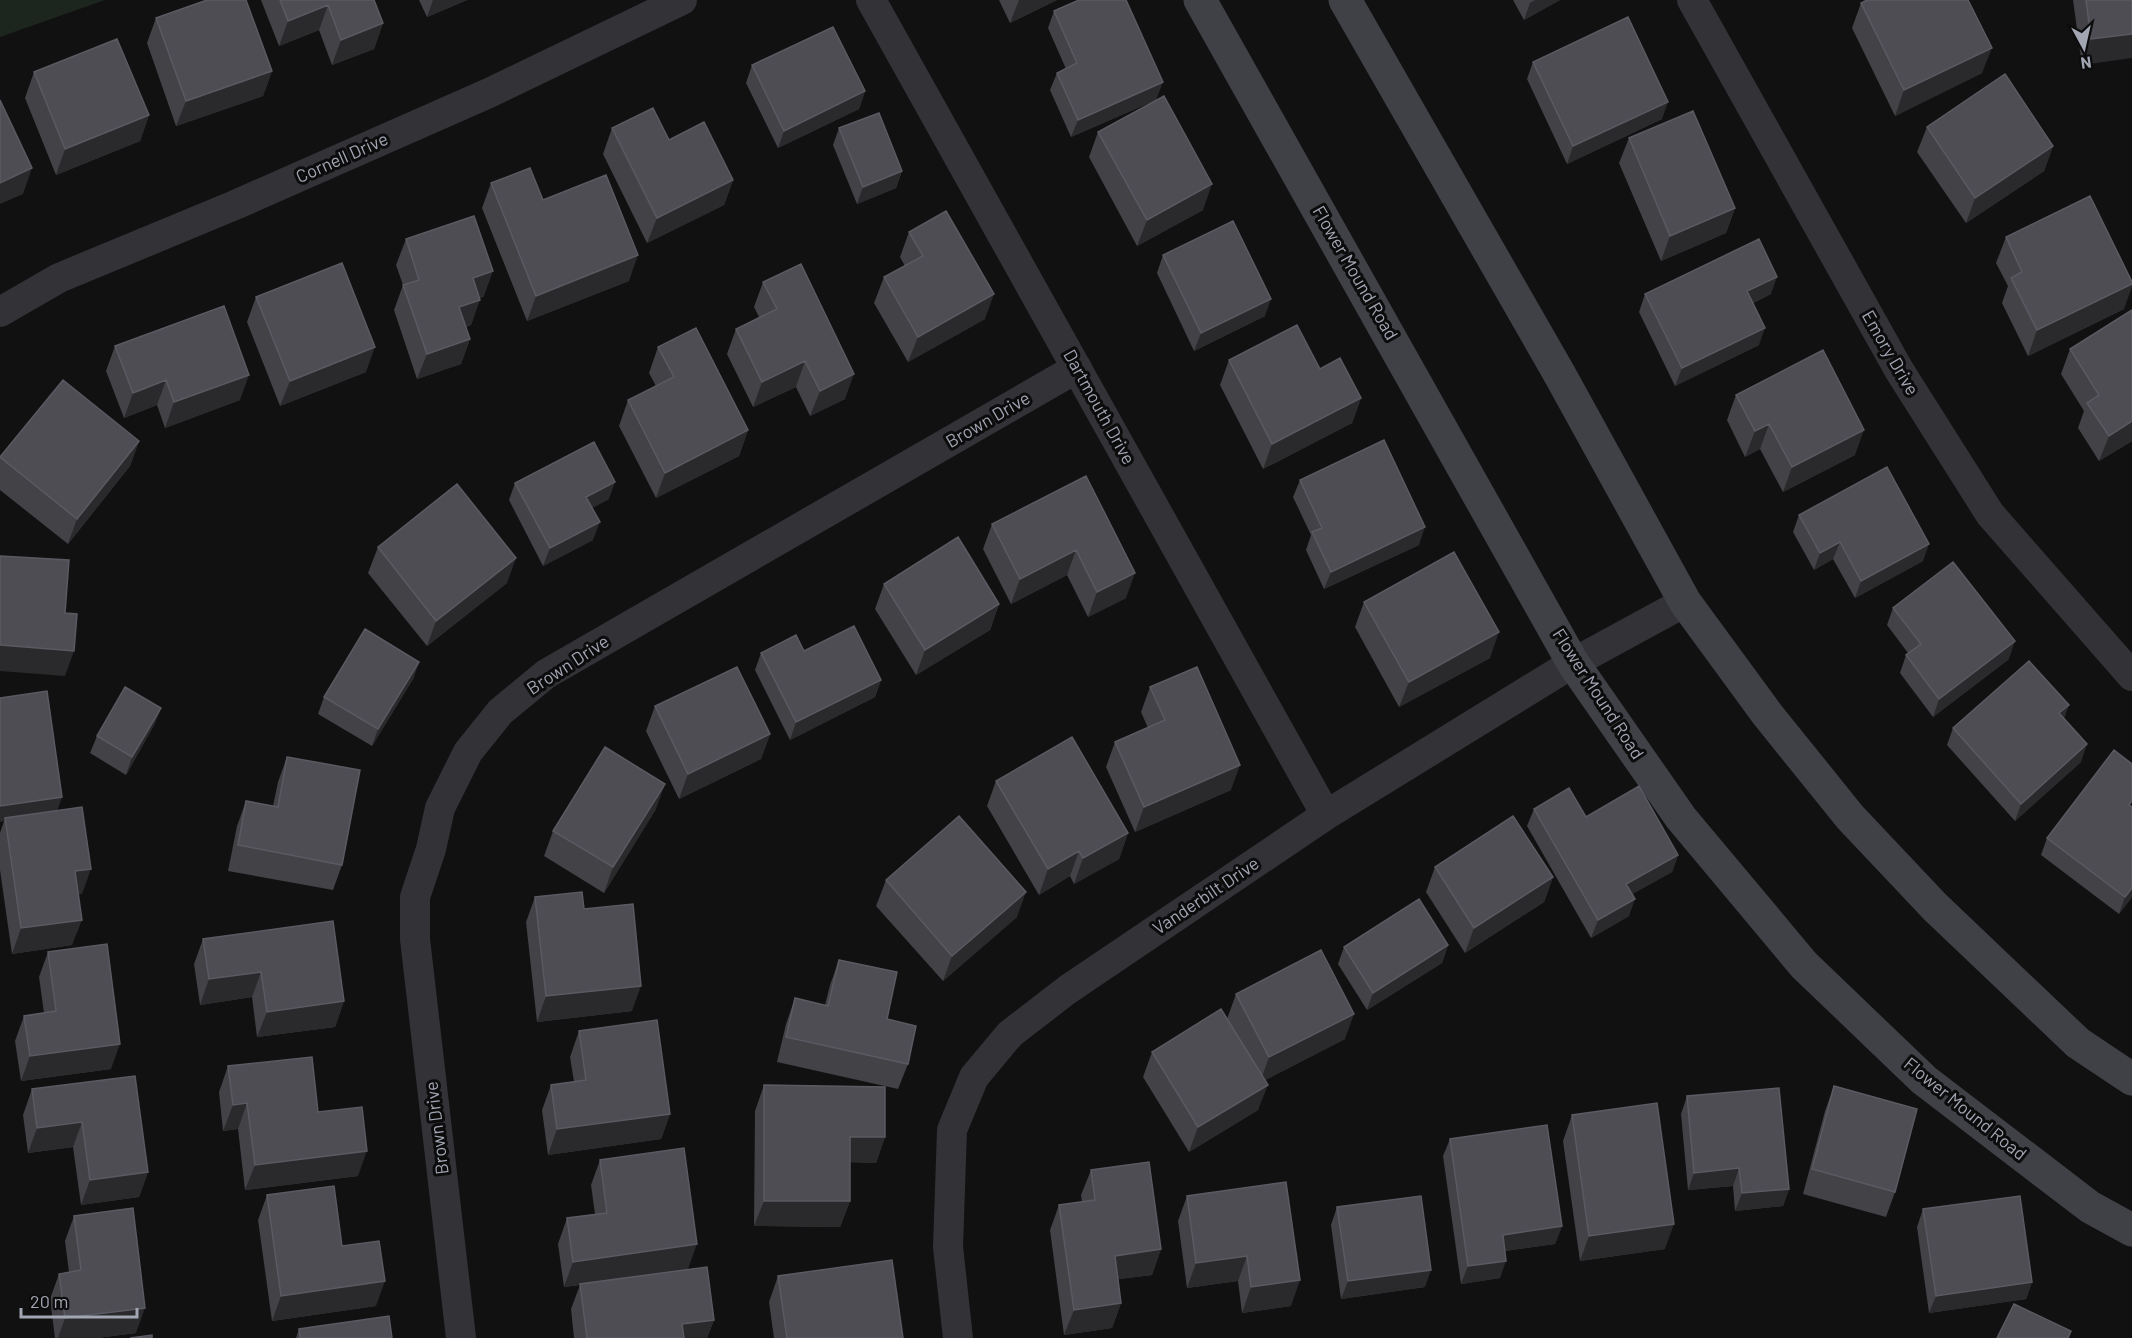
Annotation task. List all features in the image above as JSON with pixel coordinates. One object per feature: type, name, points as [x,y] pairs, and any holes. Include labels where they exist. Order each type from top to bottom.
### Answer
[{"type":"main road","name":"Flower Mound Road","points":[[1200,0],[1573,663],[1681,818],[1804,964],[1924,1080],[2090,1207],[2132,1230]]},
{"type":"main road","points":[[1345,0],[1560,375],[1685,602],[1767,714],[1850,817],[1904,874],[2078,1043],[2132,1079]]},
{"type":"street","name":"Cornell Drive","points":[[0,312],[59,278],[235,205],[489,93],[682,0]]},
{"type":"street","name":"Dartmouth Drive","points":[[871,0],[1326,814]]},
{"type":"street","name":"Emory Drive","points":[[1692,0],[1899,370],[1990,514],[2132,676]]},
{"type":"street","name":"Brown Drive","points":[[461,1338],[416,939],[415,897],[431,849],[440,808],[468,752],[500,712],[546,675],[1077,368]]},
{"type":"street","name":"Vanderbilt Drive","points":[[958,1338],[948,1247],[952,1130],[974,1077],[1010,1034],[1067,990],[1326,814],[1573,663],[1685,602]]},
{"type":"shaded area","points":[[0,0],[105,0],[0,37]]},
{"type":"building","points":[[207,0],[246,0],[272,71],[186,101],[156,18]]},
{"type":"building","points":[[280,0],[374,0],[383,23],[341,40],[328,5],[288,21]]},
{"type":"building","points":[[1079,0],[1126,0],[1163,82],[1078,120],[1057,73],[1077,63],[1054,11]]},
{"type":"building","points":[[1867,0],[1968,0],[1992,48],[1904,90],[1861,3]]},
{"type":"building","points":[[2086,0],[2132,0],[2132,34],[2091,39]]},
{"type":"building","points":[[1628,17],[1668,102],[1573,146],[1533,62]]},
{"type":"building","points":[[833,27],[865,91],[784,131],[752,65]]},
{"type":"building","points":[[117,39],[149,115],[65,149],[34,72]]},
{"type":"building","points":[[2005,74],[2053,146],[1975,198],[1927,127]]},
{"type":"building","points":[[1164,96],[1212,184],[1147,220],[1098,132]]},
{"type":"building","points":[[0,100],[32,168],[0,183]]},
{"type":"building","points":[[653,108],[669,140],[704,122],[733,180],[657,218],[612,128]]},
{"type":"building","points":[[1693,111],[1735,208],[1670,236],[1629,138]]},
{"type":"building","points":[[879,113],[902,171],[863,187],[839,128]]},
{"type":"building","points":[[530,168],[543,200],[606,175],[638,255],[536,296],[491,183]]},
{"type":"building","points":[[2090,196],[2132,284],[2037,330],[2011,278],[2022,272],[2006,237]]},
{"type":"building","points":[[946,211],[994,294],[918,337],[884,277],[923,256],[909,232]]},
{"type":"building","points":[[474,216],[493,271],[473,278],[480,300],[459,307],[470,339],[427,354],[403,285],[419,280],[406,239]]},
{"type":"building","points":[[1233,221],[1271,299],[1201,333],[1163,255]]},
{"type":"building","points":[[1759,239],[1777,277],[1747,291],[1765,328],[1682,368],[1645,294]]},
{"type":"building","points":[[342,263],[375,347],[290,381],[256,297]]},
{"type":"building","points":[[801,264],[854,374],[820,391],[805,361],[762,382],[736,329],[777,309],[763,282]]},
{"type":"building","points":[[224,306],[249,375],[174,402],[166,380],[133,393],[115,346]]},
{"type":"building","points":[[2132,310],[2132,421],[2109,436],[2087,403],[2099,395],[2070,349]]},
{"type":"building","points":[[1297,325],[1320,369],[1340,358],[1361,398],[1272,444],[1229,360]]},
{"type":"building","points":[[696,328],[748,430],[665,473],[628,400],[674,377],[658,347]]},
{"type":"building","points":[[1823,350],[1864,430],[1792,467],[1769,424],[1755,431],[1736,395]]},
{"type":"building","points":[[63,380],[139,441],[77,519],[0,457]]},
{"type":"building","points":[[1384,440],[1425,527],[1331,572],[1312,532],[1322,528],[1300,480]]},
{"type":"building","points":[[594,442],[615,482],[586,497],[600,522],[550,548],[515,483]]},
{"type":"building","points":[[1887,467],[1929,544],[1861,581],[1840,542],[1820,553],[1799,515]]},
{"type":"building","points":[[1086,476],[1135,573],[1097,592],[1076,550],[1020,579],[992,524]]},
{"type":"building","points":[[457,484],[516,558],[436,621],[378,547]]},
{"type":"building","points":[[958,537],[999,604],[925,650],[884,584]]},
{"type":"building","points":[[1454,552],[1499,632],[1409,682],[1364,602]]},
{"type":"building","points":[[0,556],[69,560],[65,613],[77,614],[74,651],[0,645]]},
{"type":"building","points":[[1953,562],[2015,641],[1939,699],[1906,655],[1921,644],[1893,608]]},
{"type":"building","points":[[854,626],[881,680],[796,722],[761,653],[796,635],[804,651]]},
{"type":"building","points":[[365,629],[419,662],[378,729],[324,697]]},
{"type":"building","points":[[2029,661],[2069,705],[2059,713],[2087,744],[2021,804],[1953,728]]},
{"type":"building","points":[[737,667],[770,734],[688,774],[655,706]]},
{"type":"building","points":[[1197,667],[1240,765],[1144,807],[1115,742],[1165,720],[1150,687]]},
{"type":"building","points":[[125,687],[161,708],[132,757],[97,736]]},
{"type":"building","points":[[47,691],[62,797],[0,806],[0,698]]},
{"type":"building","points":[[1072,737],[1128,833],[1083,858],[1079,851],[1048,869],[996,781]]},
{"type":"building","points":[[605,747],[665,784],[613,867],[553,831]]},
{"type":"building","points":[[2114,750],[2132,764],[2132,801],[2129,805],[2132,807],[2132,888],[2125,897],[2047,838]]},
{"type":"building","points":[[287,757],[360,770],[342,865],[238,845],[246,801],[278,807]]},
{"type":"building","points":[[1639,786],[1678,855],[1626,884],[1635,899],[1598,920],[1534,809],[1569,788],[1586,817]]},
{"type":"building","points":[[82,807],[91,869],[75,871],[82,920],[21,928],[5,818]]},
{"type":"building","points":[[959,816],[1026,892],[952,956],[886,880]]},
{"type":"building","points":[[1513,816],[1553,877],[1474,928],[1435,867]]},
{"type":"building","points":[[582,892],[584,909],[633,904],[641,986],[546,996],[535,897]]},
{"type":"building","points":[[1419,899],[1448,945],[1373,993],[1344,947]]},
{"type":"building","points":[[333,921],[344,1001],[267,1012],[261,972],[209,979],[203,939]]},
{"type":"building","points":[[107,944],[120,1044],[30,1056],[24,1016],[56,1011],[48,952]]},
{"type":"building","points":[[1321,950],[1354,1014],[1269,1057],[1236,994]]},
{"type":"building","points":[[839,960],[897,972],[887,1019],[916,1026],[908,1064],[786,1037],[795,998],[828,1006]]},
{"type":"building","points":[[1221,1009],[1268,1085],[1198,1127],[1152,1052]]},
{"type":"building","points":[[657,1020],[670,1114],[557,1129],[551,1085],[586,1080],[579,1031]]},
{"type":"building","points":[[312,1057],[318,1112],[362,1107],[367,1151],[255,1165],[247,1103],[233,1105],[228,1066]]},
{"type":"building","points":[[135,1076],[148,1172],[90,1180],[82,1122],[37,1128],[32,1089]]},
{"type":"building","points":[[764,1085],[885,1087],[885,1137],[850,1137],[850,1201],[764,1201]]},
{"type":"building","points":[[1834,1086],[1917,1109],[1895,1192],[1812,1169]]},
{"type":"building","points":[[1779,1088],[1789,1189],[1742,1193],[1739,1168],[1694,1173],[1687,1096]]},
{"type":"building","points":[[1657,1103],[1674,1224],[1589,1236],[1572,1115]]},
{"type":"building","points":[[1547,1125],[1562,1226],[1503,1235],[1506,1261],[1468,1266],[1450,1139]]},
{"type":"building","points":[[684,1148],[697,1244],[573,1262],[567,1218],[607,1213],[600,1160]]},
{"type":"building","points":[[1149,1162],[1161,1249],[1115,1256],[1121,1303],[1074,1310],[1059,1205],[1095,1200],[1091,1170]]},
{"type":"building","points":[[1286,1182],[1300,1280],[1251,1287],[1247,1256],[1196,1263],[1187,1196]]},
{"type":"building","points":[[334,1186],[342,1246],[379,1241],[385,1281],[281,1296],[267,1195]]},
{"type":"building","points":[[1421,1196],[1431,1270],[1348,1281],[1337,1207]]},
{"type":"building","points":[[2020,1196],[2032,1282],[1936,1296],[1923,1209]]},
{"type":"building","points":[[133,1208],[145,1308],[65,1318],[59,1274],[81,1270],[74,1216]]},
{"type":"building","points":[[892,1260],[903,1338],[787,1338],[778,1276]]},
{"type":"building","points":[[707,1267],[714,1320],[682,1324],[684,1338],[587,1338],[580,1284]]},
{"type":"building","points":[[2014,1304],[2071,1331],[2068,1338],[1997,1338]]},
{"type":"building","points":[[389,1316],[392,1338],[300,1338],[299,1329]]},
{"type":"building","points":[[152,1335],[152,1338],[130,1338]]}]
